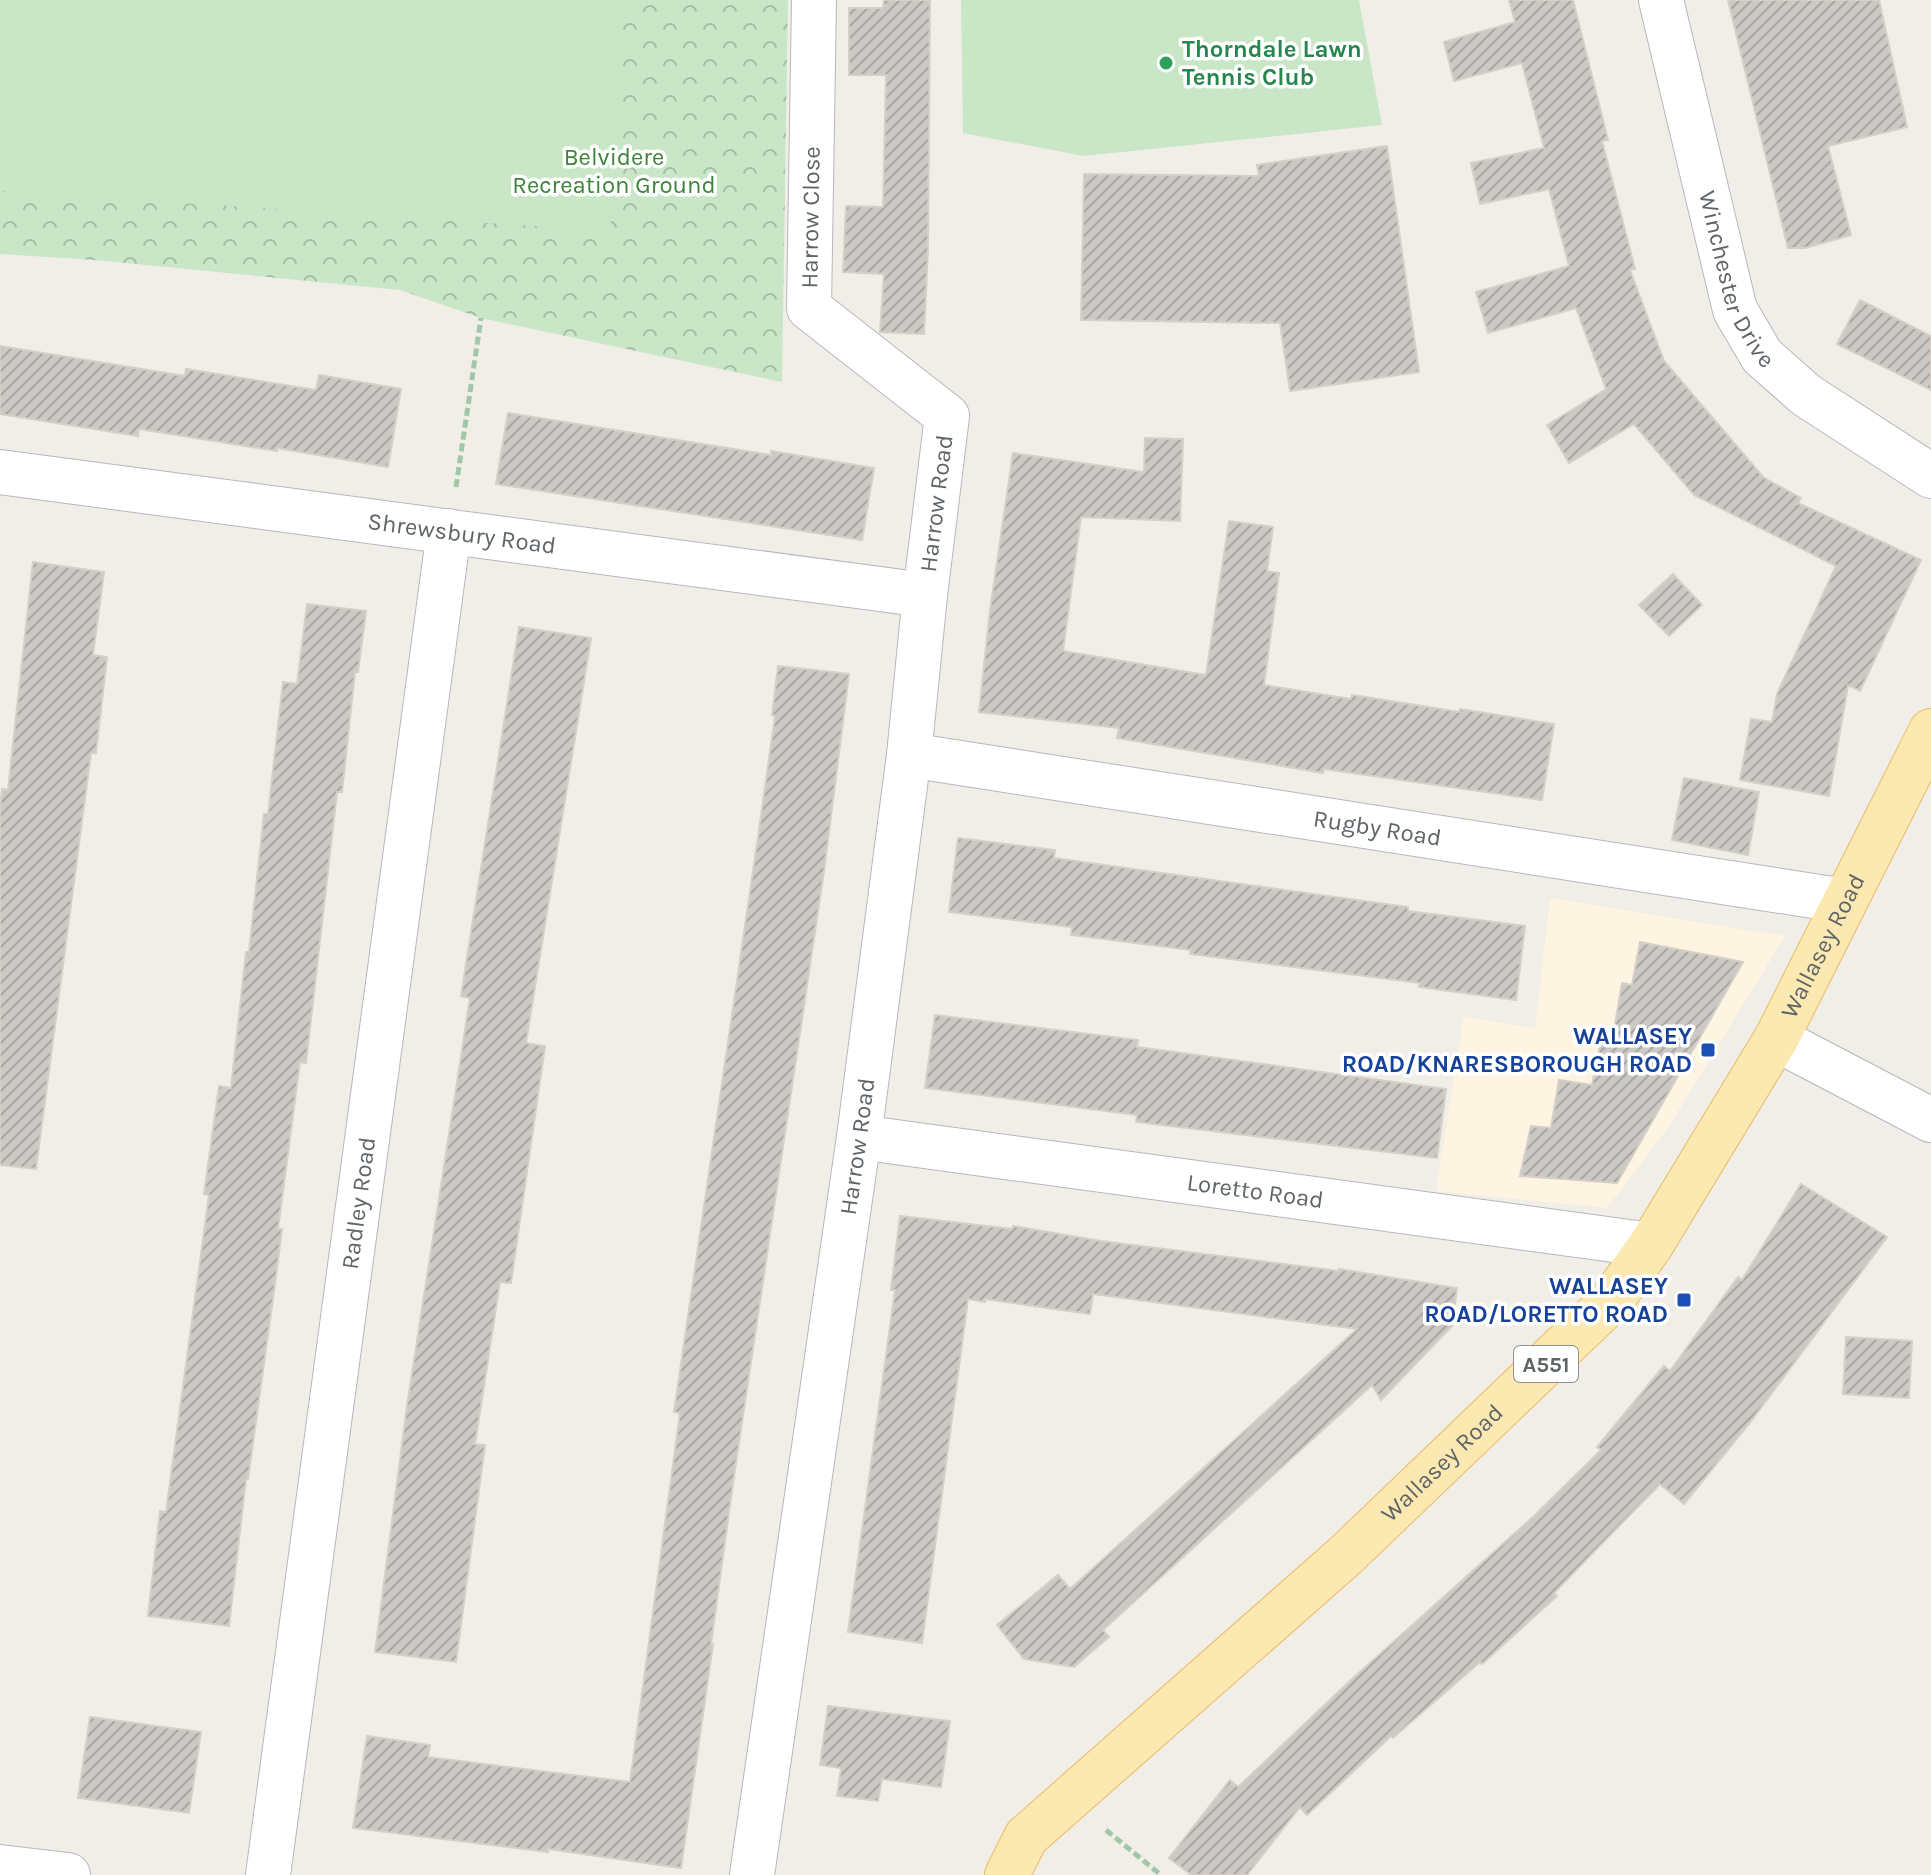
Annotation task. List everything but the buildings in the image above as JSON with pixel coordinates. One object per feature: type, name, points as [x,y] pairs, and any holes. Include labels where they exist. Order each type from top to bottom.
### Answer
[{"type":"main road","name":"Wallasey Road","points":[[1007,1875],[1026,1837],[1357,1545],[1612,1300],[1651,1245],[1776,1039],[1931,731]]},
{"type":"street","name":"Harrow Close","points":[[814,0],[809,308],[947,416]]},
{"type":"street","name":"Winchester Drive","points":[[1661,0],[1735,310],[1762,356],[1806,395],[1931,476]]},
{"type":"street","name":"Harrow Road","points":[[752,1875],[859,1137],[909,755],[947,416]]},
{"type":"street","name":"Shrewsbury Road","points":[[0,472],[925,595]]},
{"type":"street","name":"Radley Road","points":[[268,1875],[449,531]]},
{"type":"street","name":"Rugby Road","points":[[909,755],[1845,901]]},
{"type":"street","points":[[1776,1039],[1931,1120]]},
{"type":"street","name":"Loretto Road","points":[[859,1137],[1651,1245]]},
{"type":"street","points":[[0,1867],[68,1875]]},
{"type":"path","points":[[449,531],[481,318]]},
{"type":"path","points":[[1069,1798],[1161,1875]]},
{"type":"shaded area","points":[[1550,898],[1785,936],[1668,1128],[1607,1208],[1436,1191],[1464,1016],[1535,1029]]},
{"type":"green space","name":"Belvidere Recreation Ground","points":[[0,0],[788,0],[782,382],[481,318],[400,290],[95,260],[0,254]]},
{"type":"green space","points":[[0,0],[625,0],[610,231],[0,191]]},
{"type":"green space","name":"Thorndale Lawn Tennis Club","points":[[961,0],[1359,0],[1382,125],[1084,156],[963,133]]},
{"type":"place","name":"Thorndale Lawn Tennis Club","points":[[1166,63]]},
{"type":"place","name":"WALLASEY ROAD/KNARESBOROUGH ROAD","points":[[1708,1050]]},
{"type":"place","name":"WALLASEY ROAD/LORETTO ROAD","points":[[1684,1300]]}]
